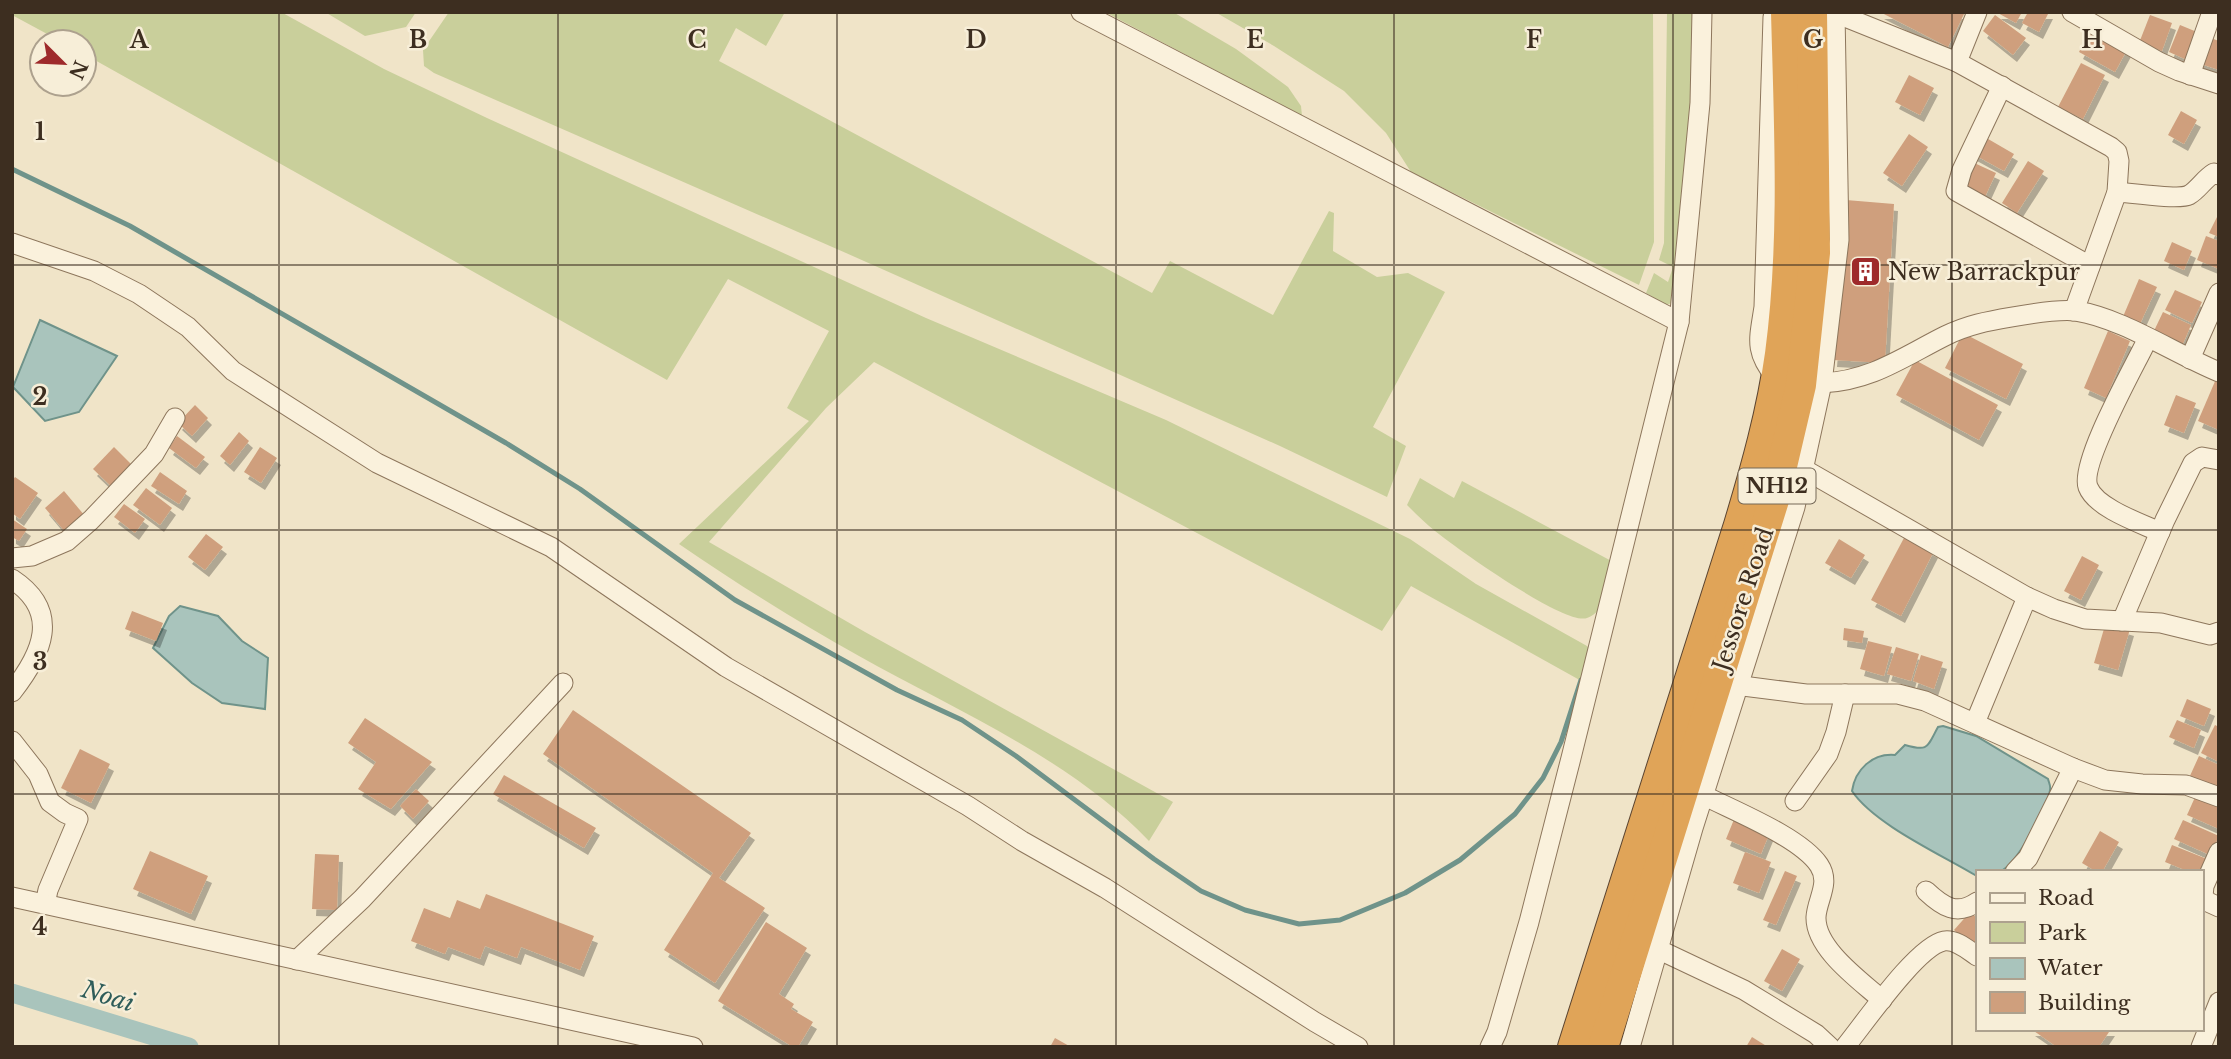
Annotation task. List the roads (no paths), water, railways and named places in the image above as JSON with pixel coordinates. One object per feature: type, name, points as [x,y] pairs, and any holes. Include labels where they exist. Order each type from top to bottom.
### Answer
[{"type":"highway","name":"NH12","points":[[1573,1047],[1636,940],[1636,845],[1739,525],[1759,458],[1776,378],[1786,301],[1789,247],[1786,12]]},
{"type":"highway","name":"Jessore Road","points":[[1603,1047],[1636,940],[1727,684],[1770,512],[1794,464],[1815,253],[1827,13]]},
{"type":"street","points":[[1081,12],[1679,322]]},
{"type":"street","points":[[1490,1047],[1497,1032],[1535,897],[1679,322],[1700,103],[1702,12]]},
{"type":"street","points":[[1773,12],[1764,307],[1759,341],[1763,362],[1776,378]]},
{"type":"street","points":[[1957,62],[1977,12]]},
{"type":"street","points":[[2073,12],[2160,62],[2219,84]]},
{"type":"street","points":[[2190,75],[2211,12]]},
{"type":"street","points":[[2074,311],[2117,192],[2120,171],[2117,152],[1957,62],[1827,13],[1839,240],[1822,383],[1794,464],[2027,597],[2054,609],[2085,619],[2161,623],[2210,635],[2219,632]]},
{"type":"street","points":[[2002,86],[1962,170],[1956,191],[2090,266]]},
{"type":"street","points":[[2117,192],[2180,198],[2195,191],[2207,177],[2214,173],[2219,175]]},
{"type":"street","points":[[12,243],[94,271],[139,294],[188,327],[233,371],[377,463],[551,547],[726,667],[1105,888],[1358,1047]]},
{"type":"street","points":[[2190,359],[2219,293]]},
{"type":"street","points":[[1822,383],[1836,383],[1882,370],[1946,335],[1973,324],[2074,311],[2103,319],[2219,372]]},
{"type":"street","points":[[2148,338],[2097,441],[2088,471],[2087,485],[2094,496],[2112,510],[2160,532]]},
{"type":"street","points":[[12,558],[32,556],[67,541],[91,520],[154,454],[175,418]]},
{"type":"street","points":[[2122,621],[2193,463],[2202,457],[2219,460]]},
{"type":"street","points":[[12,579],[25,587],[41,612],[43,632],[38,654],[12,692]]},
{"type":"street","points":[[1975,723],[2027,597]]},
{"type":"street","points":[[298,960],[362,899],[563,683]]},
{"type":"street","points":[[1630,1047],[1636,940],[1703,795],[1727,684],[1806,694],[1898,694],[1925,701],[2105,780],[2186,785],[2219,797]]},
{"type":"street","points":[[1795,801],[1828,754],[1845,694]]},
{"type":"street","points":[[12,741],[38,774],[50,802],[78,819],[48,890],[45,904]]},
{"type":"street","points":[[2017,870],[2028,858],[2073,768]]},
{"type":"street","points":[[1703,795],[1785,837],[1818,864],[1824,876],[1816,919],[1819,932],[1841,964],[1882,1000]]},
{"type":"street","points":[[2219,852],[2204,886],[2203,896],[2208,902],[2219,907]]},
{"type":"street","points":[[1926,891],[1959,911],[1976,903]]},
{"type":"street","points":[[12,897],[694,1047]]},
{"type":"street","points":[[1636,940],[1744,990],[1816,1034],[1830,1047]]},
{"type":"street","points":[[1845,1047],[1924,952],[1944,941],[1954,942],[1976,955]]},
{"type":"street","points":[[2201,1047],[2219,1002]]},
{"type":"water","points":[[40,320],[117,356],[79,412],[45,421],[13,387]]},
{"type":"water","points":[[180,606],[218,616],[242,641],[268,658],[265,709],[222,703],[192,683],[153,648],[169,616]]},
{"type":"water","points":[[1943,726],[1976,736],[2048,779],[2048,798],[2037,822],[2022,848],[2002,870],[1976,870],[1975,875],[1891,827],[1852,791],[1857,776],[1866,764],[1879,757],[1895,755],[1905,745],[1923,748],[1938,727]]},
{"type":"waterway","points":[[12,169],[130,226],[506,443],[580,489],[735,600],[897,690],[962,720],[1016,756],[1201,891],[1245,910],[1299,924],[1340,920],[1405,893],[1460,860],[1515,814],[1543,778],[1561,742],[1581,680]]},
{"type":"waterway","name":"Noai","points":[[12,993],[189,1047]]},
{"type":"place","name":"New Barrackpur","points":[[1865,272]]}]
